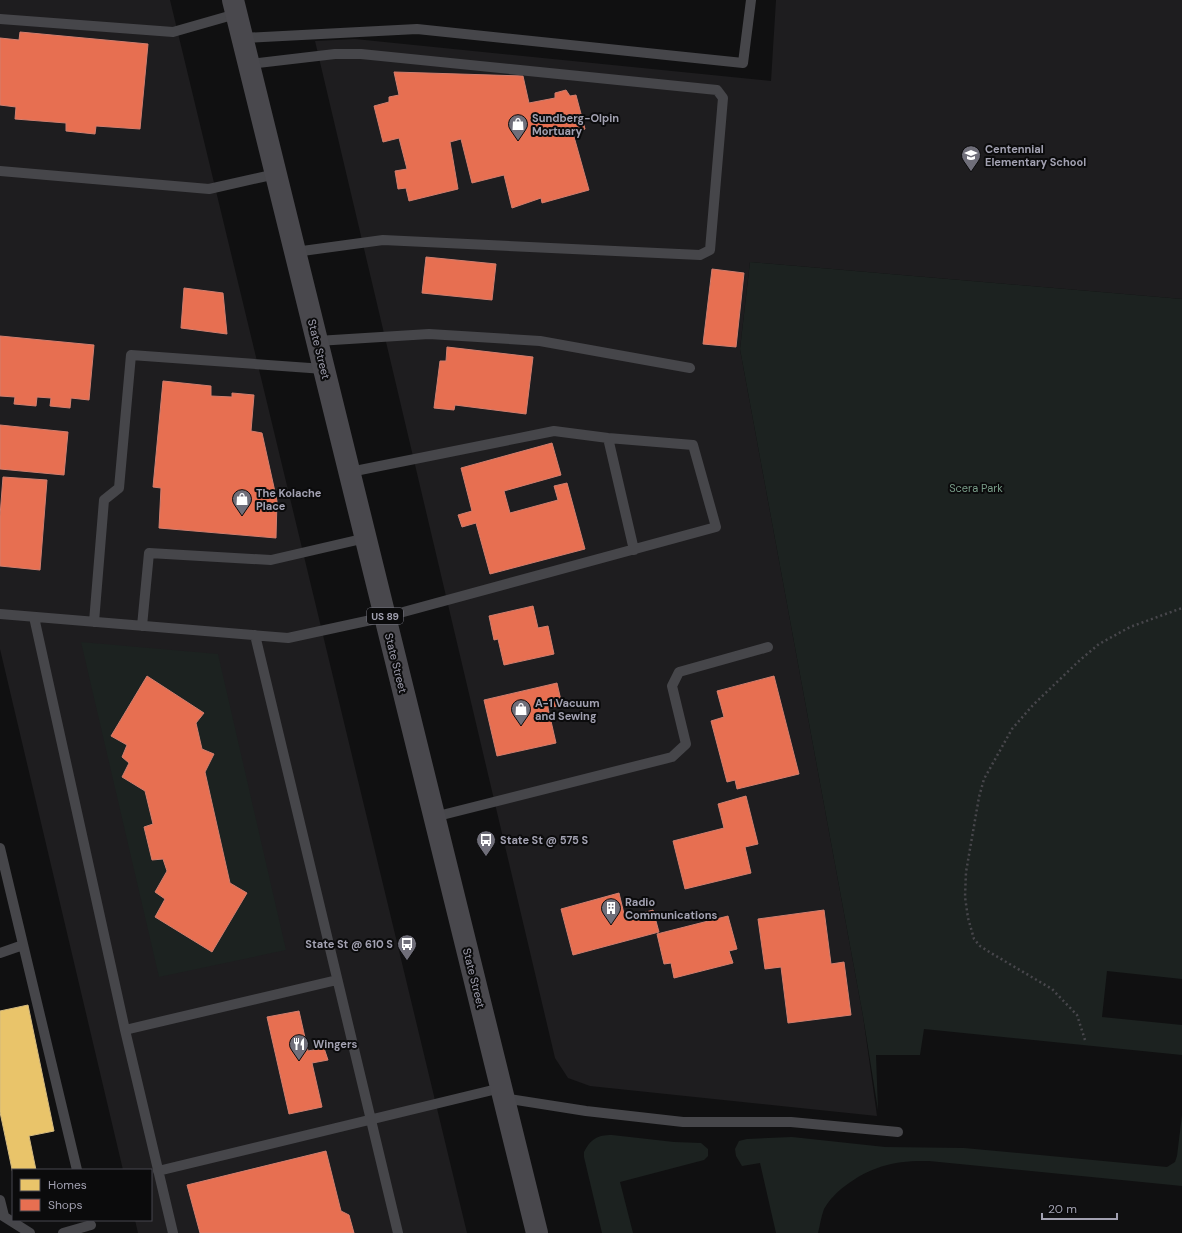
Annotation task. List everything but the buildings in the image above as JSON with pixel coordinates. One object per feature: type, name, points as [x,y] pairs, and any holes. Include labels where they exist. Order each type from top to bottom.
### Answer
[{"type":"main road","name":"State Street","points":[[234,7],[537,1233]]},
{"type":"lane","points":[[242,38],[417,29],[743,63],[751,0]]},
{"type":"lane","points":[[0,18],[173,32],[234,7]]},
{"type":"lane","points":[[249,64],[335,54],[361,54],[717,90],[723,98],[710,250],[700,256],[383,240],[295,252]]},
{"type":"lane","points":[[0,171],[209,189],[276,174]]},
{"type":"lane","points":[[317,341],[429,334],[540,341],[690,368]]},
{"type":"lane","points":[[94,622],[104,500],[119,488],[131,356],[324,369]]},
{"type":"lane","points":[[0,614],[288,638],[385,617],[716,527],[693,445],[608,438],[554,431],[350,472]]},
{"type":"lane","points":[[608,438],[634,550]]},
{"type":"lane","points":[[142,626],[149,553],[271,560],[366,538]]},
{"type":"lane","points":[[34,617],[125,1030],[173,1233]]},
{"type":"lane","points":[[255,636],[398,1233]]},
{"type":"lane","points":[[434,817],[672,756],[686,744],[672,686],[679,672],[768,647]]},
{"type":"lane","points":[[0,848],[77,1169]]},
{"type":"lane","points":[[0,953],[23,945]]},
{"type":"lane","points":[[125,1030],[337,980]]},
{"type":"lane","points":[[158,1171],[371,1119],[502,1093],[586,1112],[683,1122],[791,1122],[898,1132]]},
{"type":"lane","points":[[0,1200],[2,1215],[30,1233]]},
{"type":"lane","points":[[63,1233],[91,1226]]},
{"type":"path","points":[[1085,1040],[1077,1015],[1057,993],[980,946],[972,935],[965,897],[966,872],[979,797],[984,779],[1012,729],[1033,705],[1080,660],[1099,644],[1130,627],[1182,608]]},
{"type":"shaded area","points":[[0,0],[170,0],[467,1233],[138,1233],[135,1221],[152,1221],[152,1169],[123,1169],[0,649]]},
{"type":"shaded area","points":[[776,0],[1182,0],[1182,299],[750,262],[740,349],[863,1016],[877,1116],[590,1086],[568,1078],[555,1058],[315,41],[355,39],[771,81]]},
{"type":"green space","name":"Scera Park","points":[[750,262],[1182,299],[1182,979],[1107,971],[1102,1017],[1182,1025],[1182,1055],[924,1029],[920,1055],[876,1055],[878,1110],[863,1016],[740,349]]},
{"type":"green space","points":[[81,642],[218,654],[286,950],[159,977]],"holes":[[[204,713],[196,723],[202,749],[214,754],[205,772],[230,883],[247,893],[212,952],[155,917],[165,899],[155,892],[167,871],[163,859],[152,860],[145,827],[153,824],[145,791],[122,777],[129,763],[122,757],[127,745],[111,736]]]},
{"type":"green space","points":[[1182,1115],[1182,1186],[929,1161],[895,1163],[874,1169],[842,1188],[824,1209],[818,1233],[776,1233],[760,1163],[742,1166],[736,1156],[735,1149],[739,1141],[747,1139],[792,1137],[885,1147],[964,1148],[1167,1167],[1175,1162],[1177,1156]]},
{"type":"green space","points":[[612,1135],[674,1142],[701,1143],[708,1149],[708,1156],[704,1160],[620,1182],[633,1233],[602,1233],[584,1157],[584,1152],[592,1141],[598,1137]]},
{"type":"place","name":"Sundberg-Olpin Mortuary","points":[[518,141]]},
{"type":"place","name":"Centennial Elementary School","points":[[971,172]]},
{"type":"place","name":"The Kolache Place","points":[[242,516]]},
{"type":"place","name":"A-1 Vacuum and Sewing","points":[[521,726]]},
{"type":"place","name":"State St @ 575 S","points":[[486,857]]},
{"type":"place","name":"Radio Communications","points":[[611,925]]},
{"type":"place","name":"State St @ 610 S","points":[[407,961]]},
{"type":"place","name":"Wingers","points":[[299,1061]]}]
